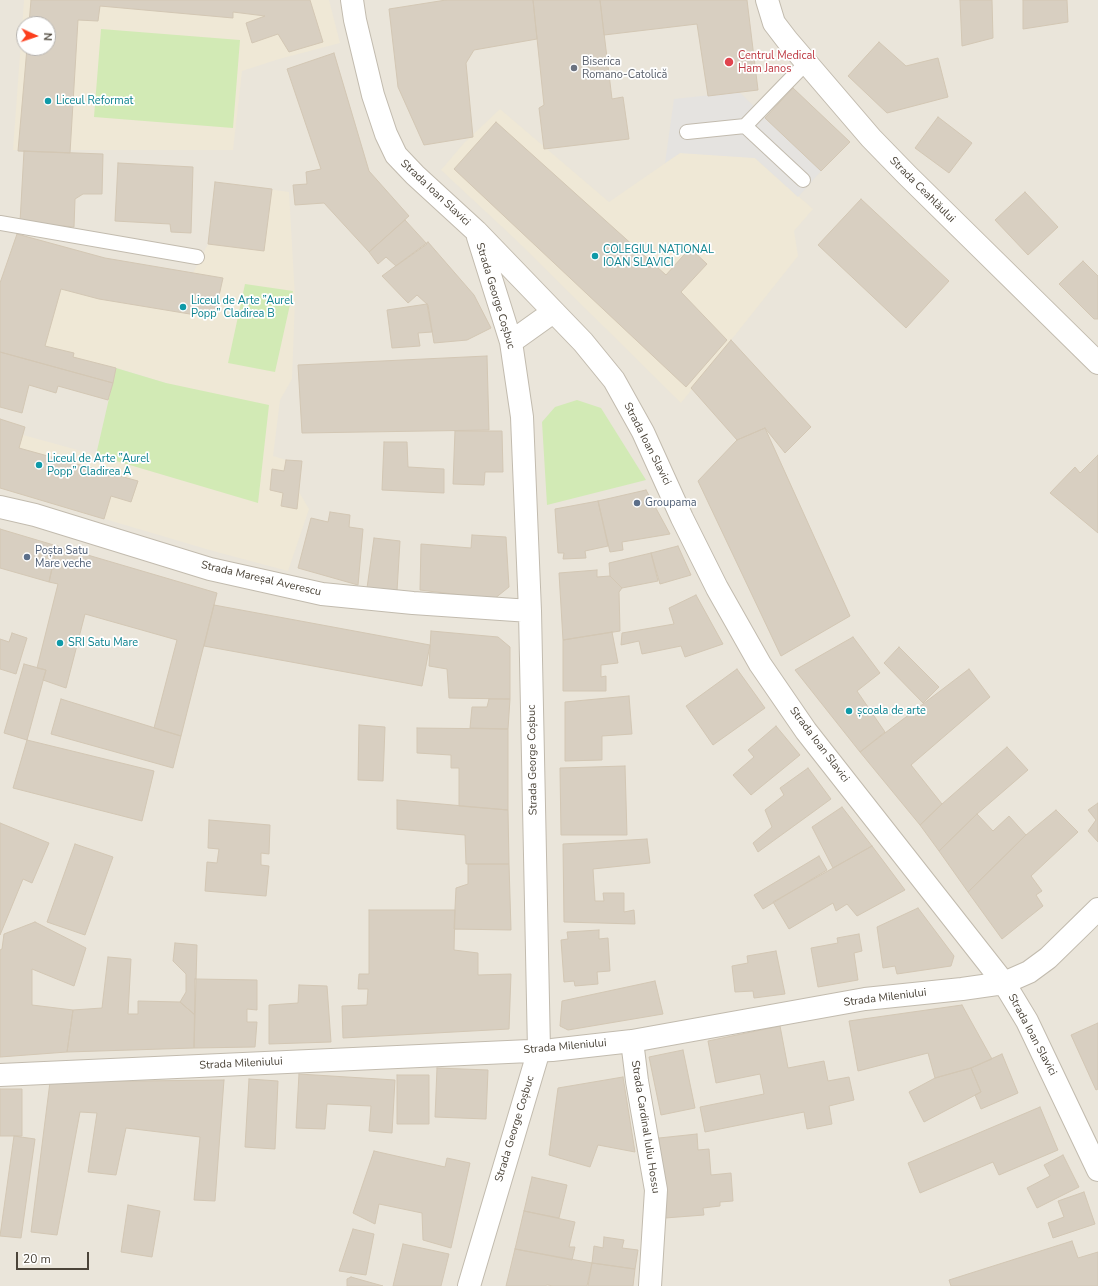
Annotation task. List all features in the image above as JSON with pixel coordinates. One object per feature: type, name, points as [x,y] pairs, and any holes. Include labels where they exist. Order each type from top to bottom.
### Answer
[{"type":"street","name":"Strada Ioan Slavici","points":[[352,0],[355,20],[373,95],[386,134],[396,156],[476,231],[583,342],[614,380],[643,432],[682,518],[717,588],[760,664],[806,731],[1004,982],[1027,1021],[1098,1170]]},
{"type":"street","name":"Strada Ceahlăului","points":[[767,0],[774,23],[806,63],[871,138],[1098,363]]},
{"type":"street","name":"Strada George Coșbuc","points":[[469,1286],[539,1050],[530,611],[522,417],[511,342],[476,231]]},
{"type":"street","points":[[511,342],[554,312]]},
{"type":"street","name":"Strada Mareșal Averescu","points":[[0,507],[35,515],[210,569],[322,594],[413,603],[530,611]]},
{"type":"street","name":"Strada Mileniului","points":[[0,1075],[539,1050],[632,1041],[865,999],[962,989],[1004,982],[1029,972],[1048,958],[1098,909]]},
{"type":"street","name":"Strada Cardinal Iuliu Hossu","points":[[632,1041],[637,1081],[656,1190],[650,1286]]},
{"type":"lane","points":[[687,132],[745,126],[806,63]]},
{"type":"lane","points":[[745,126],[803,180]]},
{"type":"lane","points":[[0,223],[196,256]]},
{"type":"shaded area","points":[[0,0],[1098,0],[1098,1286],[0,1286]]},
{"type":"shaded area","points":[[24,0],[329,0],[340,43],[279,59],[242,71],[233,150],[13,150],[20,56],[56,56],[56,16],[23,16]]},
{"type":"shaded area","points":[[739,92],[821,171],[798,197],[755,158],[680,153],[665,163],[674,99]]},
{"type":"shaded area","points":[[500,109],[609,202],[680,153],[755,158],[813,209],[794,231],[798,256],[681,403],[515,239],[441,170],[464,143]]},
{"type":"shaded area","points":[[215,182],[289,192],[295,298],[292,379],[280,400],[273,456],[286,460],[302,461],[299,492],[309,509],[288,571],[213,551],[0,488],[0,419],[25,427],[23,435],[258,502],[166,383],[117,368],[113,383],[0,352],[0,283],[17,234],[105,258],[193,273],[208,244]]},
{"type":"green space","points":[[101,29],[240,40],[233,128],[94,117]]},
{"type":"green space","points":[[245,284],[293,291],[275,372],[228,363]]},
{"type":"green space","points":[[116,368],[166,383],[269,405],[258,503],[96,455]]},
{"type":"green space","points":[[577,400],[601,408],[646,480],[547,505],[542,422],[555,407]]},
{"type":"building","name":"Liceul Reformat","points":[[31,0],[310,0],[323,42],[289,52],[278,34],[252,43],[246,23],[265,16],[233,12],[233,18],[100,6],[98,21],[78,20],[70,153],[18,151],[26,56],[56,56],[56,16],[30,16]]},
{"type":"building","points":[[446,0],[533,0],[537,39],[474,50],[466,63],[473,137],[424,145],[398,87],[389,9]]},
{"type":"building","name":"Biserica Romano-Catolică","points":[[533,0],[600,0],[612,99],[623,97],[629,139],[544,149],[539,108],[544,105]]},
{"type":"building","name":"Centrul Medical Ham Janos","points":[[600,0],[747,0],[758,90],[708,96],[697,24],[604,35]]},
{"type":"building","points":[[960,0],[992,0],[993,38],[962,46]]},
{"type":"building","points":[[1023,0],[1067,0],[1068,22],[1023,29]]},
{"type":"building","points":[[879,42],[906,66],[938,58],[948,97],[887,113],[848,76]]},
{"type":"building","points":[[334,53],[369,171],[409,216],[369,252],[324,203],[295,205],[293,185],[307,184],[306,172],[321,169],[287,69]]},
{"type":"building","name":"Centrul Medical Ham Janos","points":[[793,88],[850,142],[821,171],[765,118]]},
{"type":"building","points":[[938,117],[972,143],[949,173],[915,148]]},
{"type":"building","name":"COLEGIUL NAŢIONAL IOAN SLAVICI","points":[[496,122],[666,275],[690,248],[707,264],[681,292],[727,340],[686,387],[454,169]]},
{"type":"building","points":[[24,151],[103,154],[102,194],[83,194],[75,199],[74,227],[20,222]]},
{"type":"building","points":[[118,163],[193,167],[191,233],[171,232],[170,224],[115,221]]},
{"type":"building","points":[[215,182],[272,189],[264,251],[208,244]]},
{"type":"building","points":[[1025,192],[1058,227],[1028,255],[995,220]]},
{"type":"building","points":[[861,199],[949,281],[906,328],[818,245]]},
{"type":"building","points":[[405,220],[427,244],[396,266],[386,257],[378,264],[369,252]]},
{"type":"building","name":"Liceul de Arte ”Aurel Popp” Cladirea B","points":[[17,234],[105,258],[223,278],[214,318],[99,299],[61,289],[45,346],[74,353],[73,357],[116,368],[113,383],[0,352],[0,283]]},
{"type":"building","points":[[428,242],[474,295],[491,328],[467,340],[434,343],[428,305],[417,295],[408,303],[382,276]]},
{"type":"building","points":[[1083,261],[1098,276],[1098,319],[1094,319],[1059,284]]},
{"type":"building","points":[[427,304],[432,332],[418,333],[420,346],[392,348],[387,310]]},
{"type":"building","points":[[731,340],[811,427],[785,453],[765,428],[737,440],[691,388]]},
{"type":"building","points":[[0,352],[113,383],[108,400],[58,386],[56,393],[29,385],[22,413],[0,407]]},
{"type":"building","points":[[487,356],[489,430],[302,433],[298,365]]},
{"type":"building","name":"Liceul de Arte ”Aurel Popp” Cladirea A","points":[[0,419],[25,427],[19,448],[138,481],[131,502],[111,496],[104,519],[0,488]]},
{"type":"building","points":[[765,428],[850,616],[781,656],[698,481],[737,440]]},
{"type":"building","points":[[455,431],[502,431],[503,472],[485,472],[484,485],[453,484]]},
{"type":"building","points":[[384,442],[407,442],[408,467],[444,469],[444,493],[382,490]]},
{"type":"building","points":[[1098,455],[1098,533],[1050,493],[1075,467],[1080,473]]},
{"type":"building","points":[[286,460],[302,461],[297,509],[281,506],[283,493],[270,490],[272,469],[284,471]]},
{"type":"building","points":[[646,490],[670,534],[622,542],[623,550],[610,552],[598,501]]},
{"type":"building","points":[[598,501],[608,546],[585,551],[586,558],[563,559],[564,553],[558,553],[555,509]]},
{"type":"building","points":[[330,512],[350,515],[349,527],[363,529],[358,585],[298,568],[311,518],[328,522]]},
{"type":"building","name":"Poșta Satu Mare veche","points":[[0,529],[57,546],[49,582],[0,568]]},
{"type":"building","points":[[472,535],[506,537],[509,587],[494,599],[420,590],[421,544],[471,548]]},
{"type":"building","points":[[374,538],[400,541],[397,591],[367,588]]},
{"type":"building","name":"SRI Satu Mare","points":[[57,546],[217,593],[181,736],[154,728],[177,640],[85,614],[66,688],[43,680],[46,670],[37,668],[58,584],[49,582]]},
{"type":"building","points":[[678,546],[691,575],[660,584],[651,553]]},
{"type":"building","points":[[651,553],[658,581],[622,588],[610,576],[609,563]]},
{"type":"building","points":[[597,570],[597,577],[610,576],[622,588],[619,592],[620,631],[563,640],[559,573]]},
{"type":"building","points":[[696,595],[723,644],[685,657],[681,646],[642,654],[639,641],[621,645],[622,633],[674,624],[669,608]]},
{"type":"building","points":[[214,605],[430,645],[422,686],[204,646]]},
{"type":"building","points":[[431,631],[498,637],[510,647],[510,699],[449,698],[447,669],[429,666]]},
{"type":"building","points":[[612,632],[618,663],[601,665],[601,677],[606,676],[606,691],[563,691],[563,640]]},
{"type":"building","points":[[12,633],[27,638],[16,674],[0,669],[0,639],[9,642]]},
{"type":"building","name":"școala de arte","points":[[853,637],[880,673],[857,691],[885,732],[860,752],[795,670]]},
{"type":"building","points":[[899,647],[939,687],[923,703],[884,663]]},
{"type":"building","points":[[24,664],[46,670],[27,740],[4,733]]},
{"type":"building","points":[[737,669],[765,708],[713,745],[686,706]]},
{"type":"building","points":[[969,669],[990,697],[911,765],[942,804],[920,825],[860,752]]},
{"type":"building","points":[[629,696],[632,734],[602,736],[602,760],[565,761],[565,702]]},
{"type":"building","points":[[61,699],[181,736],[173,768],[51,734]]},
{"type":"building","points":[[489,699],[510,699],[508,729],[470,728],[472,707],[487,707]]},
{"type":"building","points":[[359,725],[385,727],[383,781],[358,780]]},
{"type":"building","points":[[776,726],[800,755],[751,795],[733,775],[754,757],[748,750]]},
{"type":"building","points":[[417,728],[508,729],[508,810],[459,806],[459,768],[451,768],[451,755],[417,753]]},
{"type":"building","points":[[27,740],[154,771],[142,821],[13,788]]},
{"type":"building","points":[[1007,747],[1028,770],[977,814],[939,851],[920,825]]},
{"type":"building","points":[[625,766],[627,835],[561,835],[560,768]]},
{"type":"building","points":[[808,768],[831,799],[758,852],[753,843],[772,827],[765,810],[784,795],[780,788]]},
{"type":"building","points":[[397,800],[508,810],[509,864],[466,864],[465,835],[397,829]]},
{"type":"building","points":[[1098,803],[1098,842],[1088,831],[1096,820],[1088,810]]},
{"type":"building","points":[[842,807],[872,846],[833,868],[812,827]]},
{"type":"building","points":[[1056,810],[1078,832],[1031,876],[1042,891],[1036,895],[1043,906],[1002,939],[968,892],[1026,835]]},
{"type":"building","points":[[977,814],[993,831],[1009,816],[1026,835],[968,892],[939,851]]},
{"type":"building","points":[[209,820],[270,825],[269,854],[261,853],[261,865],[269,866],[266,896],[205,891],[207,862],[217,863],[219,849],[208,848]]},
{"type":"building","points":[[0,823],[49,843],[32,883],[23,879],[0,935]]},
{"type":"building","points":[[647,839],[650,863],[593,869],[595,901],[604,901],[603,893],[624,893],[624,912],[634,910],[635,924],[564,922],[563,844]]},
{"type":"building","points":[[75,844],[113,857],[85,935],[47,922]]},
{"type":"building","points":[[872,846],[905,890],[857,916],[847,904],[836,911],[833,903],[789,929],[773,902]]},
{"type":"building","points":[[819,856],[827,870],[763,909],[754,895]]},
{"type":"building","points":[[468,864],[509,864],[511,930],[454,929],[456,888],[468,884]]},
{"type":"building","points":[[918,908],[954,956],[951,966],[897,974],[895,966],[883,968],[877,927]]},
{"type":"building","points":[[369,910],[455,910],[454,950],[478,953],[478,975],[511,974],[509,1029],[343,1038],[342,1006],[367,1005],[368,989],[358,989],[359,974],[369,974]]},
{"type":"building","points":[[35,922],[86,948],[74,986],[32,969],[32,1005],[73,1010],[67,1052],[0,1057],[0,950],[2,949],[4,934]]},
{"type":"building","points":[[599,930],[599,939],[608,938],[610,971],[597,972],[598,984],[575,986],[574,981],[564,982],[561,940],[568,939],[567,932]]},
{"type":"building","points":[[859,934],[862,951],[854,953],[858,980],[818,987],[811,948],[838,943],[837,938]]},
{"type":"building","points":[[175,943],[197,945],[195,1015],[180,1002],[186,992],[186,974],[173,961]]},
{"type":"building","points":[[776,951],[785,994],[754,998],[753,991],[735,992],[732,966],[748,963],[747,956]]},
{"type":"building","points":[[108,957],[131,959],[128,1014],[138,1014],[138,1001],[180,1002],[195,1015],[194,1048],[67,1052],[73,1010],[102,1008]]},
{"type":"building","points":[[195,979],[257,980],[257,1010],[247,1009],[247,1022],[257,1022],[255,1047],[194,1048]]},
{"type":"building","points":[[655,981],[663,1014],[568,1030],[560,1026],[562,1001]]},
{"type":"building","points":[[299,985],[327,986],[331,1042],[269,1044],[269,1005],[298,1003]]},
{"type":"building","points":[[962,1005],[992,1059],[971,1068],[935,1078],[928,1053],[858,1071],[849,1021]]},
{"type":"building","points":[[1098,1023],[1098,1089],[1096,1090],[1071,1035]]},
{"type":"building","points":[[780,1026],[788,1068],[824,1061],[828,1081],[849,1077],[854,1100],[829,1106],[832,1124],[807,1129],[804,1112],[705,1132],[700,1107],[764,1094],[760,1074],[716,1083],[708,1041]]},
{"type":"building","points":[[683,1050],[695,1108],[661,1115],[649,1057]]},
{"type":"building","points":[[1002,1054],[1018,1093],[981,1109],[975,1095],[981,1092],[971,1068]]},
{"type":"building","points":[[437,1068],[488,1070],[486,1119],[435,1117]]},
{"type":"building","points":[[971,1068],[981,1092],[924,1122],[909,1092],[935,1078]]},
{"type":"building","points":[[299,1074],[395,1080],[392,1133],[369,1131],[371,1106],[327,1104],[325,1129],[296,1128]]},
{"type":"building","points":[[397,1075],[429,1075],[429,1124],[397,1124]]},
{"type":"building","points":[[623,1077],[635,1152],[598,1145],[590,1167],[549,1155],[558,1088]]},
{"type":"building","points":[[249,1079],[278,1081],[275,1149],[245,1147]]},
{"type":"building","points":[[224,1080],[215,1201],[194,1200],[200,1137],[126,1128],[116,1175],[88,1172],[97,1113],[80,1112],[57,1235],[31,1232],[50,1082]]},
{"type":"building","points":[[0,1089],[22,1089],[22,1136],[0,1136]]},
{"type":"building","points":[[1040,1107],[1058,1150],[999,1175],[993,1162],[920,1193],[908,1163]]},
{"type":"building","points":[[697,1134],[698,1150],[709,1149],[711,1175],[731,1173],[733,1201],[720,1202],[720,1206],[703,1208],[704,1215],[665,1218],[659,1138]]},
{"type":"building","points":[[14,1136],[35,1139],[21,1238],[0,1236]]},
{"type":"building","points":[[374,1151],[445,1167],[447,1158],[470,1163],[451,1248],[423,1240],[422,1213],[379,1204],[375,1224],[353,1213]]},
{"type":"building","points":[[1063,1155],[1079,1187],[1037,1208],[1027,1188],[1050,1176],[1044,1165]]},
{"type":"building","points":[[532,1177],[567,1185],[559,1218],[524,1211]]},
{"type":"building","points":[[1084,1192],[1095,1224],[1053,1238],[1048,1223],[1064,1217],[1058,1201]]},
{"type":"building","points":[[128,1205],[160,1211],[152,1257],[121,1252]]},
{"type":"building","points":[[524,1211],[575,1222],[569,1247],[575,1247],[572,1260],[515,1249]]},
{"type":"building","points":[[353,1229],[374,1234],[366,1275],[339,1271]]},
{"type":"building","points":[[604,1237],[624,1240],[622,1248],[638,1250],[635,1269],[592,1263],[594,1246],[603,1248]]},
{"type":"building","points":[[1072,1241],[1078,1258],[1098,1252],[1098,1286],[951,1286],[949,1280]]},
{"type":"building","points":[[403,1244],[449,1254],[441,1286],[393,1286]]},
{"type":"building","points":[[515,1249],[592,1263],[587,1286],[506,1286]]},
{"type":"building","points":[[592,1263],[635,1269],[633,1286],[588,1286]]},
{"type":"building","points":[[351,1277],[383,1286],[347,1286],[347,1279]]},
{"type":"place","name":"Centrul Medical Ham Janos","points":[[729,62]]},
{"type":"place","name":"Biserica Romano-Catolică","points":[[574,68]]},
{"type":"place","name":"Liceul Reformat","points":[[48,101]]},
{"type":"place","name":"COLEGIUL NAŢIONAL IOAN SLAVICI","points":[[595,256]]},
{"type":"place","name":"Liceul de Arte ”Aurel Popp” Cladirea B","points":[[183,307]]},
{"type":"place","name":"Liceul de Arte ”Aurel Popp” Cladirea A","points":[[39,465]]},
{"type":"place","name":"Groupama","points":[[637,503]]},
{"type":"place","name":"Poșta Satu Mare veche","points":[[27,557]]},
{"type":"place","name":"SRI Satu Mare","points":[[60,643]]},
{"type":"place","name":"școala de arte","points":[[849,711]]}]
